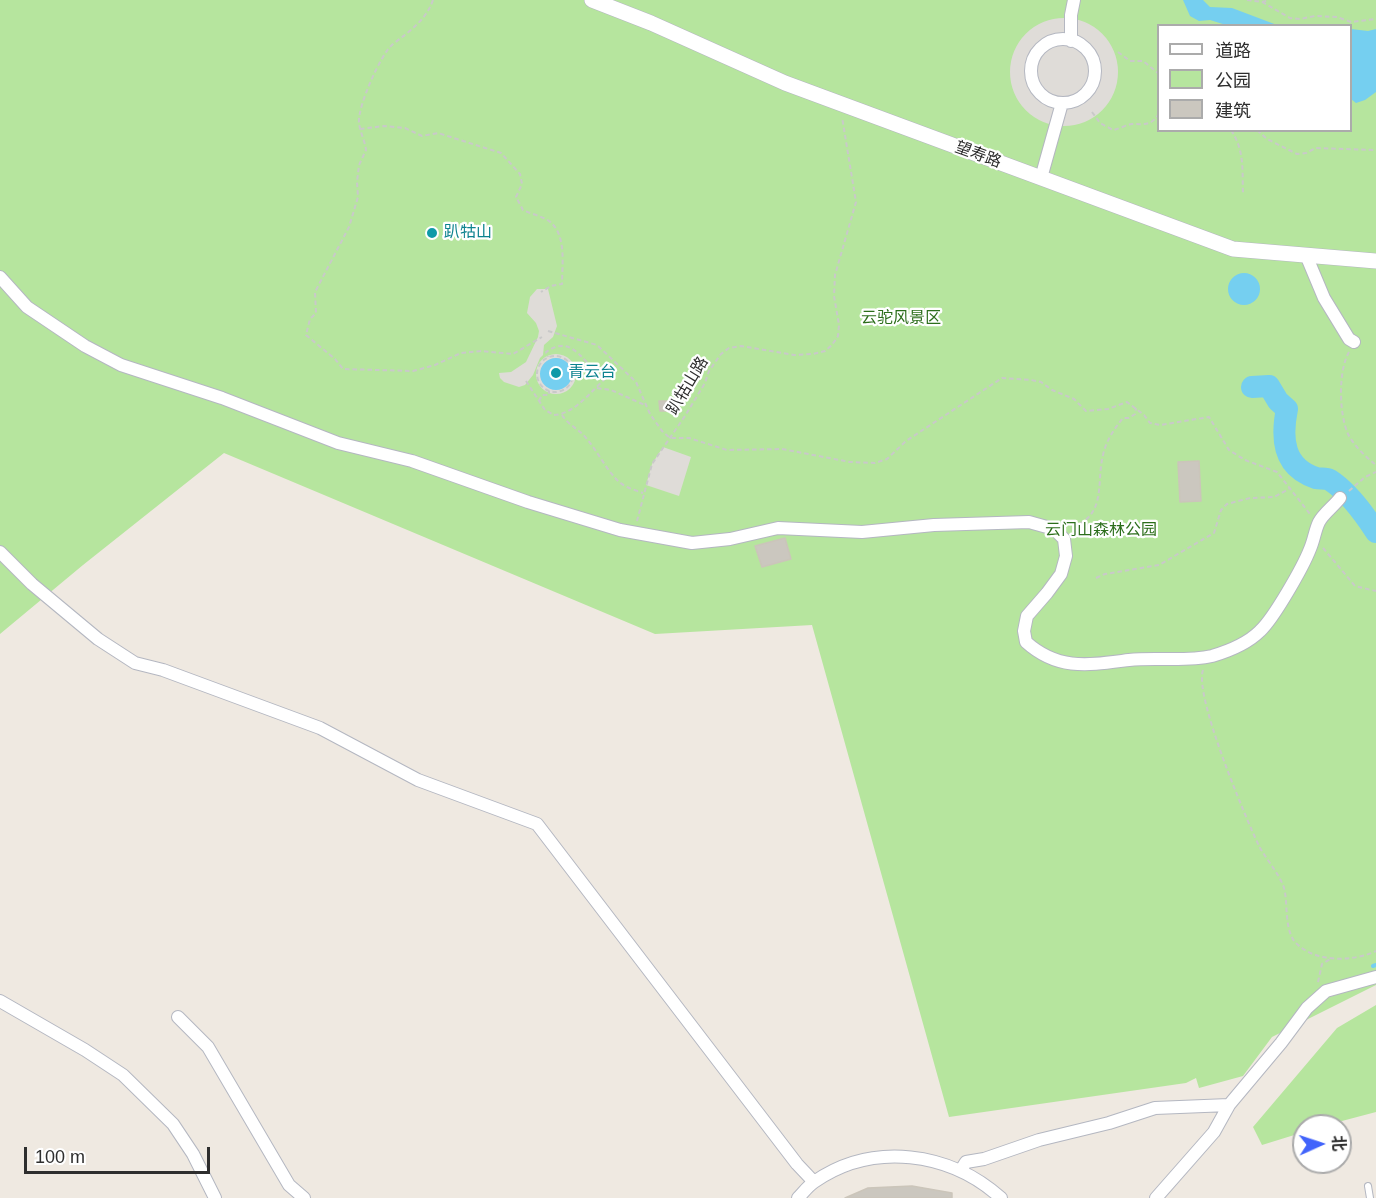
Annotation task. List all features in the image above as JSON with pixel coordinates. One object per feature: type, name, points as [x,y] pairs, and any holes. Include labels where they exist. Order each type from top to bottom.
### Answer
[{"type":"street","name":"望寿路","points":[[592,0],[651,23],[785,83],[1233,249],[1376,261]]},
{"type":"street","points":[[1071,41],[1071,15],[1074,0]]},
{"type":"street","points":[[1058,40],[1071,41],[1085,49],[1091,57],[1095,75],[1092,84],[1080,98],[1062,103],[1052,101],[1043,96],[1032,79],[1031,68],[1034,58],[1048,43],[1058,40]]},
{"type":"street","points":[[1041,178],[1062,103]]},
{"type":"street","points":[[1306,255],[1324,298],[1349,339],[1354,342]]},
{"type":"street","points":[[0,277],[27,307],[85,346],[121,365],[222,398],[338,443],[412,461],[560,512],[634,533],[692,543],[730,539],[778,528],[862,532],[934,525],[1029,522],[1054,529],[1064,539],[1066,556],[1061,574],[1028,616],[1024,631],[1026,642],[1038,653],[1061,663],[1078,666],[1143,658],[1196,658],[1231,650],[1261,630],[1297,574],[1312,544],[1319,521],[1340,498]]},
{"type":"street","points":[[0,552],[32,584],[98,639],[135,663],[163,670],[320,728],[418,780],[537,824],[790,1154],[814,1182]]},
{"type":"street","points":[[1156,1198],[1214,1132],[1229,1106],[1307,1008],[1326,991],[1376,977]]},
{"type":"street","points":[[0,1001],[85,1050],[123,1075],[173,1124],[193,1154],[215,1198]]},
{"type":"street","points":[[178,1017],[208,1047],[289,1185],[304,1198]]},
{"type":"street","points":[[961,1170],[966,1162],[984,1159],[1039,1140],[1109,1123],[1155,1108],[1229,1106]]},
{"type":"street","points":[[798,1198],[814,1182],[848,1165],[886,1156],[924,1158],[961,1170],[986,1184],[1001,1198]]},
{"type":"lane","points":[[1368,1186],[1370,1198]]},
{"type":"path","points":[[433,0],[424,17],[412,31],[392,44],[378,64],[359,113],[360,129],[366,150],[358,165],[358,196],[349,226],[315,292],[316,313],[310,319],[306,335],[335,359],[343,369],[395,371],[424,369],[461,352],[513,354],[542,337]]},
{"type":"path","points":[[1248,0],[1262,2],[1290,18],[1337,17],[1351,22],[1376,19]]},
{"type":"path","points":[[1262,2],[1269,0]]},
{"type":"path","points":[[1118,52],[1130,61],[1143,61],[1157,71]]},
{"type":"path","name":"趴牯山路","points":[[634,533],[652,464],[705,383],[709,371],[721,354],[729,348],[741,346],[794,355],[813,354],[825,351],[838,336],[839,325],[834,296],[835,275],[856,202],[842,117],[842,104]]},
{"type":"path","points":[[1092,112],[1100,123],[1113,130],[1130,124],[1145,125],[1157,117]]},
{"type":"path","points":[[360,129],[384,126],[405,128],[422,136],[438,133],[501,153],[512,162],[520,174],[522,184],[516,197],[523,210],[549,221],[556,229],[562,244],[562,284],[551,286],[541,292]]},
{"type":"path","points":[[1232,132],[1239,141],[1241,150],[1244,170],[1243,194]]},
{"type":"path","points":[[1259,132],[1267,139],[1297,154],[1316,148],[1376,150]]},
{"type":"path","points":[[548,331],[597,345],[636,382],[662,431],[670,438],[689,438],[727,450],[782,449],[850,462],[875,463],[887,459],[906,441],[1002,378],[1031,380],[1041,382],[1052,390],[1074,399],[1086,411],[1108,409],[1126,402],[1136,408],[1150,423],[1160,425],[1209,417],[1228,450],[1245,460],[1277,472],[1306,512],[1319,521]]},
{"type":"path","points":[[1354,342],[1346,356],[1343,369],[1341,393],[1343,415],[1348,434],[1365,456],[1376,465]]},
{"type":"path","points":[[526,381],[544,410],[554,415],[562,415],[597,388],[606,378],[596,373],[575,350],[565,345],[558,345],[546,352],[548,357]]},
{"type":"path","points":[[557,355],[565,358],[572,365],[574,375],[567,388],[558,392],[549,391],[540,384],[537,375],[544,359],[557,355]]},
{"type":"path","points":[[540,356],[544,359]]},
{"type":"path","points":[[597,388],[611,390],[647,406]]},
{"type":"path","points":[[538,402],[542,395],[549,395],[549,391]]},
{"type":"path","points":[[1073,527],[1083,523],[1094,509],[1100,491],[1102,457],[1110,436],[1123,418],[1129,418],[1135,414],[1136,408]]},
{"type":"path","points":[[562,415],[597,450],[617,480],[624,486],[644,493]]},
{"type":"path","points":[[1352,489],[1365,477],[1376,472]]},
{"type":"path","points":[[1096,578],[1105,574],[1159,565],[1214,533],[1221,510],[1227,504],[1251,498],[1274,497],[1289,489]]},
{"type":"path","points":[[1312,544],[1323,548],[1355,586],[1376,591]]},
{"type":"path","points":[[1210,656],[1202,673],[1203,695],[1222,756],[1260,848],[1284,887],[1285,911],[1293,940],[1306,951],[1332,958],[1362,958],[1376,951]]},
{"type":"path","points":[[1319,998],[1318,973],[1322,964],[1332,958]]},
{"type":"green space","name":"云门山森林公园","points":[[0,0],[1376,0],[1376,985],[1272,1037],[1243,1076],[1199,1088],[1196,1078],[1186,1083],[949,1117],[812,625],[655,634],[224,453],[0,634]]},
{"type":"green space","points":[[1376,1005],[1376,1112],[1352,1118],[1352,1114],[1292,1114],[1292,1136],[1262,1145],[1253,1127],[1337,1028]]},
{"type":"shaded area","points":[[1064,18],[1085,22],[1102,34],[1114,51],[1118,72],[1114,93],[1102,110],[1085,122],[1064,126],[1043,122],[1026,110],[1014,93],[1010,72],[1014,51],[1026,34],[1043,22]]},
{"type":"shaded area","points":[[537,289],[548,289],[557,326],[553,337],[544,345],[543,355],[533,375],[525,385],[519,387],[504,382],[499,373],[511,372],[526,362],[538,337],[539,331],[536,323],[527,313],[530,297]]},
{"type":"shaded area","name":"青云台","points":[[556,354],[564,355],[570,360],[575,366],[575,382],[570,388],[564,393],[556,394],[548,393],[542,388],[537,382],[536,374],[537,366],[542,360],[548,355]]},
{"type":"shaded area","points":[[663,447],[691,457],[679,496],[646,485],[652,464]]},
{"type":"water","points":[[1183,0],[1203,0],[1210,7],[1232,8],[1274,24],[1223,24],[1210,20],[1199,21],[1190,16]]},
{"type":"water","points":[[1352,29],[1368,31],[1376,29],[1376,92],[1356,103],[1352,100]]},
{"type":"water","points":[[1244,273],[1255,278],[1260,289],[1255,300],[1244,305],[1233,300],[1228,289],[1233,278]]},
{"type":"water","points":[[556,358],[567,363],[572,374],[567,385],[556,390],[545,385],[540,374],[545,363]]},
{"type":"building","points":[[659,401],[669,401],[670,411],[660,411]]},
{"type":"building","points":[[1199,461],[1201,501],[1180,502],[1178,462]]},
{"type":"building","points":[[785,538],[791,559],[762,567],[755,546]]},
{"type":"building","points":[[912,1186],[952,1193],[952,1198],[845,1198],[868,1188]]},
{"type":"waterway","points":[[1252,387],[1269,386],[1278,401],[1287,409],[1285,441],[1291,459],[1297,467],[1316,478],[1328,479],[1343,490],[1376,532]]},
{"type":"place","name":"趴牯山","points":[[432,233]]},
{"type":"place","name":"青云台","points":[[556,373]]},
{"type":"park label","name":"云驼风景区","points":[[901,319]]}]
